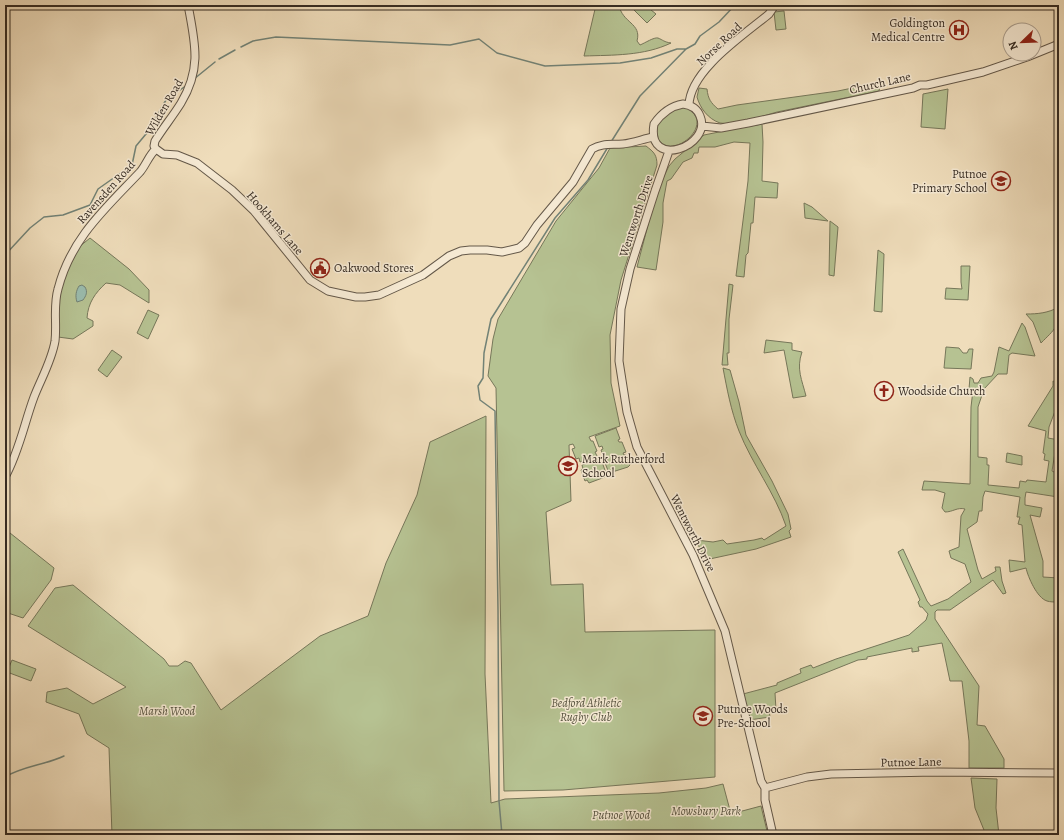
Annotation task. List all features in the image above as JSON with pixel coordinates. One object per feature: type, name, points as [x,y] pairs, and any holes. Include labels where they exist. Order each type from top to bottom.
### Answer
[{"type":"street","name":"Wilden Road","points":[[156,149],[154,146],[158,136],[180,104],[191,82],[195,54],[188,5]]},
{"type":"street","name":"Norse Road","points":[[689,105],[691,93],[708,66],[769,14],[775,5]]},
{"type":"street","name":"Church Lane","points":[[702,126],[720,128],[786,116],[913,88],[920,85],[927,85],[966,76],[1027,57],[1059,44]]},
{"type":"street","points":[[678,105],[689,105],[694,107],[702,120],[702,126],[698,136],[680,149],[669,151],[662,148],[658,145],[653,136],[654,124],[670,109],[678,105]]},
{"type":"street","name":"Hookhams Lane","points":[[156,149],[163,154],[177,155],[197,163],[232,190],[254,211],[310,280],[328,291],[356,297],[365,297],[379,295],[423,275],[449,256],[461,251],[487,250],[502,252],[519,248],[573,182],[592,149],[605,144],[622,144],[653,136]]},
{"type":"street","name":"Ravensden Road","points":[[5,477],[12,465],[33,398],[52,352],[56,328],[55,305],[57,290],[67,265],[80,239],[97,216],[142,170],[156,149]]},
{"type":"street","name":"Wentworth Drive","points":[[669,151],[630,269],[621,309],[619,361],[627,412],[637,447],[693,555],[724,632],[747,727],[765,788],[765,800],[773,835]]},
{"type":"street","name":"Putnoe Lane","points":[[765,788],[807,777],[831,774],[936,772],[1059,773]]},
{"type":"green space","points":[[596,5],[619,5],[624,16],[637,30],[637,41],[640,45],[656,38],[671,43],[639,53],[584,56]]},
{"type":"green space","points":[[635,5],[645,5],[656,14],[647,23],[632,8]]},
{"type":"green space","points":[[784,11],[786,29],[776,30],[774,12]]},
{"type":"green space","points":[[881,82],[879,91],[726,124],[720,123],[708,116],[702,109],[697,97],[699,88],[707,89],[710,100],[718,109],[838,91]]},
{"type":"green space","points":[[948,89],[945,129],[921,127],[923,94]]},
{"type":"green space","points":[[685,107],[694,113],[697,121],[696,128],[692,135],[678,145],[670,146],[663,144],[658,140],[656,135],[658,125],[661,120],[673,109]]},
{"type":"green space","points":[[762,124],[762,181],[778,183],[777,198],[755,197],[753,223],[751,223],[744,277],[736,276],[748,181],[750,143],[734,142],[715,147],[699,147],[698,153],[694,153],[692,158],[683,162],[671,179],[667,181],[663,203],[663,222],[656,270],[637,267],[654,202],[662,180],[669,166],[675,159],[704,135]]},
{"type":"green space","name":"Bedford Athletic Rugby Club","points":[[646,146],[654,154],[657,165],[621,280],[610,335],[611,383],[620,426],[589,437],[591,441],[593,441],[597,451],[595,452],[597,456],[580,462],[579,458],[576,459],[572,449],[575,448],[573,444],[569,445],[571,501],[546,512],[551,585],[583,584],[585,632],[715,630],[715,777],[563,790],[504,791],[496,388],[488,376],[493,339],[498,319],[556,221],[599,168],[610,148]]},
{"type":"green space","points":[[804,203],[812,207],[828,221],[805,218]]},
{"type":"green space","points":[[830,221],[838,227],[834,276],[829,275]]},
{"type":"green space","points":[[90,238],[129,269],[149,290],[149,303],[120,285],[106,283],[95,295],[89,308],[87,318],[93,321],[93,326],[73,339],[58,337],[58,300],[66,271],[79,247]]},
{"type":"green space","points":[[878,250],[884,254],[882,312],[874,311]]},
{"type":"green space","points":[[961,266],[970,266],[968,300],[945,299],[946,288],[962,289]]},
{"type":"green space","points":[[729,284],[733,285],[729,319],[729,353],[727,353],[728,365],[722,365]]},
{"type":"green space","points":[[1059,307],[1058,319],[1055,327],[1041,343],[1033,322],[1026,314],[1043,313]]},
{"type":"green space","points":[[148,310],[159,315],[148,339],[137,333]]},
{"type":"green space","points":[[1022,323],[1025,327],[1035,356],[1012,353],[1009,355],[1007,374],[998,374],[984,389],[978,407],[978,457],[987,458],[987,465],[989,465],[988,485],[1019,488],[1020,481],[1026,482],[1027,480],[1046,482],[1049,461],[1044,460],[1045,454],[1043,453],[1046,431],[1028,426],[1053,386],[1053,381],[1059,383],[1059,406],[1057,406],[1049,427],[1048,438],[1059,440],[1059,447],[1056,446],[1052,471],[1058,474],[1059,473],[1058,497],[1026,492],[1025,505],[1042,508],[1040,517],[1030,515],[1043,561],[1043,577],[1059,578],[1059,612],[1057,612],[1057,602],[1047,601],[1036,592],[1026,568],[1010,572],[1009,560],[1025,562],[1022,525],[1018,524],[1020,517],[1017,517],[1020,497],[985,491],[982,511],[979,511],[977,522],[967,529],[978,570],[982,579],[996,571],[995,567],[1000,567],[1006,593],[1003,594],[993,580],[950,610],[937,610],[935,612],[935,619],[979,686],[977,725],[985,726],[1004,759],[1004,768],[969,768],[969,741],[962,681],[950,681],[942,643],[918,647],[919,651],[912,652],[912,648],[867,657],[867,659],[858,660],[775,693],[776,710],[769,710],[770,717],[749,720],[743,694],[777,685],[777,683],[801,673],[800,669],[811,665],[813,668],[909,635],[926,620],[928,614],[922,607],[920,607],[918,602],[920,600],[898,552],[903,549],[927,601],[931,606],[948,599],[971,582],[965,564],[951,558],[949,551],[959,547],[961,516],[965,509],[945,512],[942,508],[945,493],[935,490],[922,490],[924,481],[970,484],[971,407],[973,390],[969,389],[970,377],[973,379],[974,383],[978,383],[981,378],[992,376],[999,347],[1009,351]]},
{"type":"green space","points":[[766,340],[792,343],[792,350],[802,352],[800,358],[801,380],[806,396],[793,398],[784,350],[764,353]]},
{"type":"green space","points":[[946,347],[959,348],[963,353],[967,353],[969,349],[973,349],[971,369],[944,368]]},
{"type":"green space","points":[[112,350],[122,357],[107,377],[98,370]]},
{"type":"green space","points":[[723,368],[730,370],[746,435],[772,481],[788,514],[791,529],[789,531],[791,537],[756,549],[705,560],[696,540],[713,542],[723,540],[727,544],[762,538],[764,540],[786,526],[776,502],[750,455],[739,431],[731,408]]},
{"type":"green space","points":[[486,416],[485,674],[491,803],[505,799],[659,793],[706,788],[723,784],[731,814],[761,806],[768,835],[112,835],[109,748],[87,734],[79,714],[46,702],[47,692],[67,688],[93,704],[126,687],[28,626],[55,588],[73,585],[164,659],[169,666],[178,666],[185,661],[191,663],[221,710],[320,636],[368,616],[386,563],[417,495],[430,442]]},
{"type":"green space","points":[[616,428],[620,439],[618,440],[619,442],[622,442],[626,452],[623,453],[626,455],[630,465],[609,473],[605,463],[608,462],[607,459],[605,460],[601,450],[603,449],[602,446],[599,447],[595,436]]},
{"type":"green space","points":[[1007,453],[1022,456],[1022,465],[1006,462]]},
{"type":"green space","points":[[598,459],[599,463],[602,462],[606,473],[603,474],[605,477],[589,483],[587,480],[585,481],[581,470],[583,469],[582,465]]},
{"type":"green space","points":[[5,529],[54,568],[51,580],[23,618],[5,612]]},
{"type":"green space","points":[[12,660],[36,669],[31,681],[7,672]]},
{"type":"green space","points":[[971,778],[997,779],[996,808],[999,835],[986,835],[975,808]]},
{"type":"shaded area","points":[[82,285],[86,289],[86,294],[83,300],[77,302],[77,292],[79,286]]},
{"type":"waterway","points":[[241,47],[253,41],[276,37],[450,45],[479,39],[497,53],[545,66],[620,63],[651,58],[677,49],[686,49],[695,44],[700,36],[719,22],[735,5]]},
{"type":"waterway","points":[[611,142],[640,96],[686,49]]},
{"type":"waterway","points":[[219,59],[235,50]]},
{"type":"waterway","points":[[194,79],[215,62]]},
{"type":"waterway","points":[[5,255],[30,228],[44,217],[63,215],[90,205],[98,189],[132,165],[136,146],[146,134],[166,100],[187,85]]},
{"type":"waterway","points":[[502,835],[499,801],[495,411],[480,400],[478,386],[483,378],[484,353],[491,319],[555,218],[588,180],[608,147]]},
{"type":"waterway","points":[[5,777],[19,770],[49,762],[64,756]]},
{"type":"place","name":"Goldington Medical Centre","points":[[959,30]]},
{"type":"place","name":"Putnoe Primary School","points":[[1001,181]]},
{"type":"place","name":"Oakwood Stores","points":[[320,268]]},
{"type":"place","name":"Woodside Church","points":[[884,391]]},
{"type":"place","name":"Mark Rutherford School","points":[[568,466]]},
{"type":"place","name":"Putnoe Woods Pre-School","points":[[703,716]]},
{"type":"park label","name":"Marsh Wood","points":[[167,711]]},
{"type":"park label","name":"Mowsbury Park","points":[[706,811]]},
{"type":"park label","name":"Putnoe Wood","points":[[621,815]]}]
